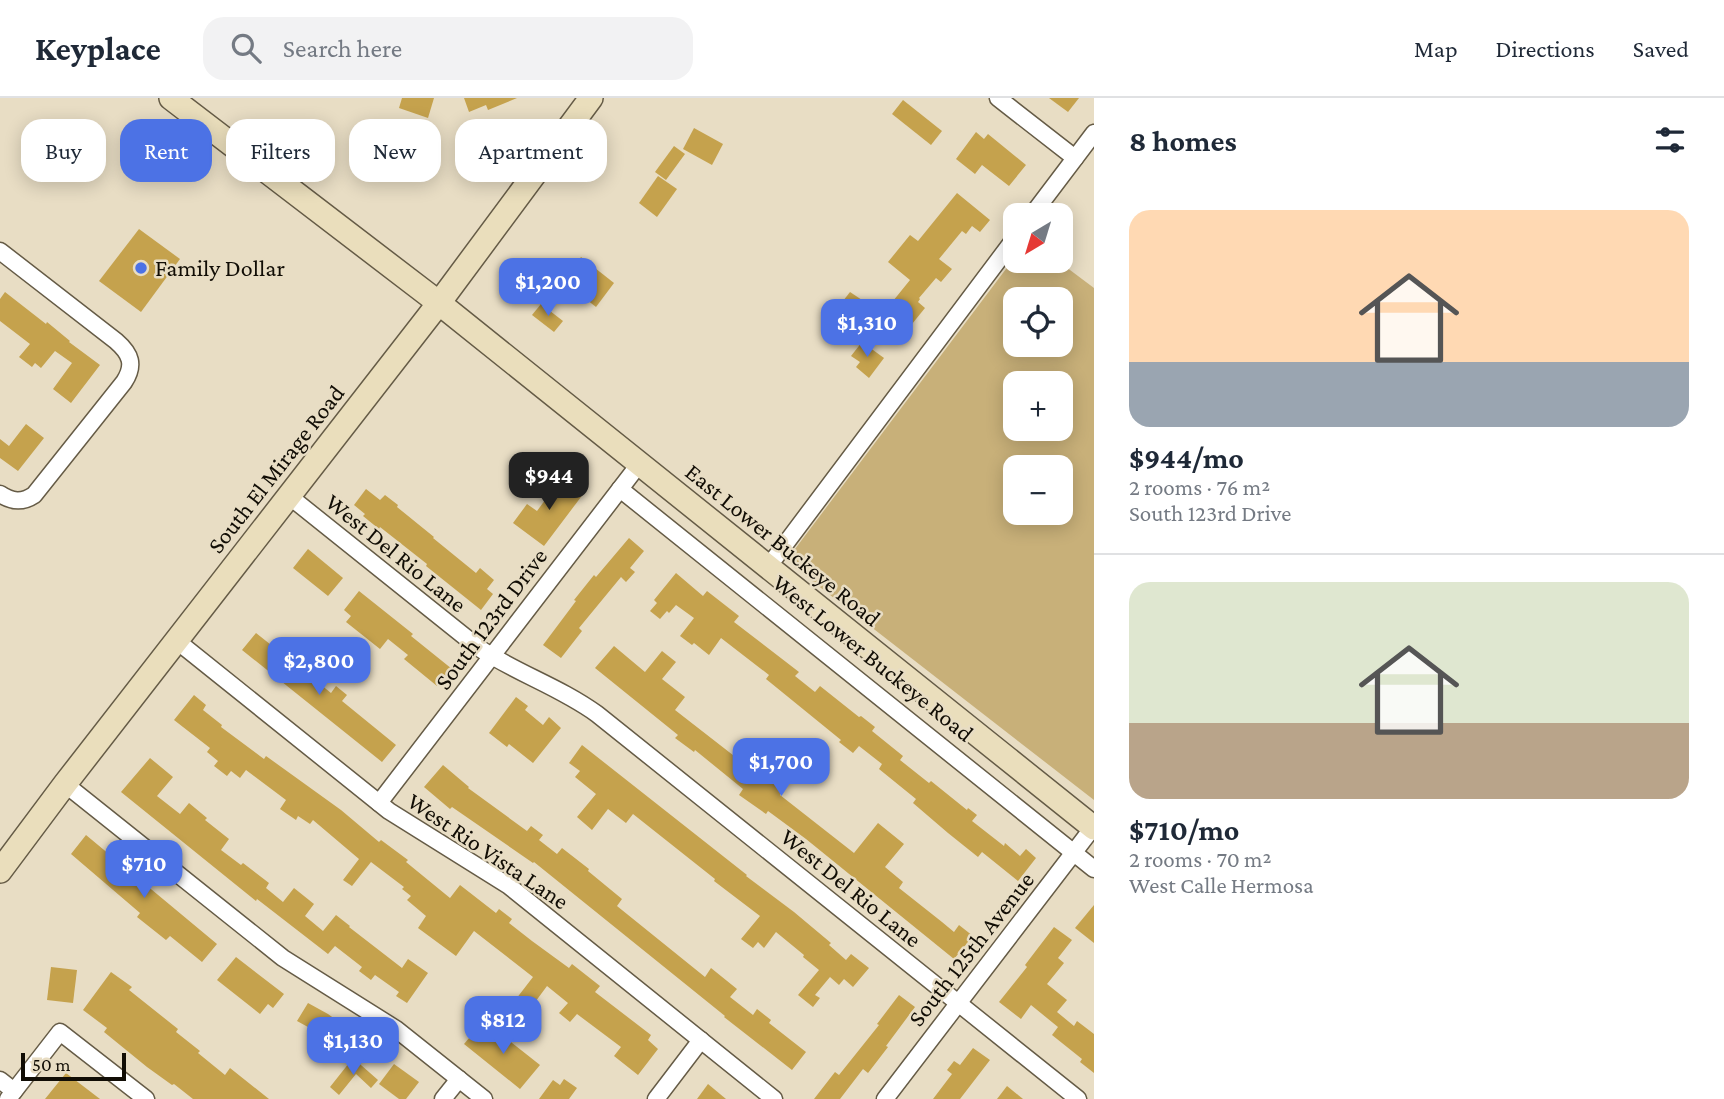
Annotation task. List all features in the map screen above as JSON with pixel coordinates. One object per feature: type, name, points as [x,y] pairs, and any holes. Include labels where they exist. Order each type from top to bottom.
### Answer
[{"type":"main road","points":[[171,98],[439,303]]},
{"type":"main road","name":"South El Mirage Road","points":[[0,871],[439,303],[591,98]]},
{"type":"main road","name":"East Lower Buckeye Road","points":[[439,303],[1094,827]]},
{"type":"street","points":[[998,98],[1075,159]]},
{"type":"street","points":[[1041,203],[1094,134]]},
{"type":"street","points":[[0,251],[116,341],[128,353],[131,361],[128,376],[116,393],[40,488],[20,502],[0,494]]},
{"type":"street","points":[[768,567],[1003,254]]},
{"type":"street","name":"South 123rd Drive","points":[[379,803],[640,463]]},
{"type":"street","name":"West Lower Buckeye Road","points":[[620,489],[1094,869]]},
{"type":"street","name":"West Del Rio Lane","points":[[289,496],[479,648],[575,699],[597,714],[1078,1099]]},
{"type":"street","name":"West Rio Vista Lane","points":[[177,641],[379,803],[509,886],[774,1099]]},
{"type":"street","points":[[65,784],[283,958],[396,1029],[484,1099]]},
{"type":"street","name":"South 125th Avenue","points":[[885,1099],[1094,827]]},
{"type":"street","points":[[6,1097],[60,1032],[146,1099]]},
{"type":"street","points":[[656,1099],[701,1041]]},
{"type":"street","points":[[443,1099],[459,1079]]},
{"type":"street","points":[[0,1080],[6,1097]]},
{"type":"shaded area","points":[[1073,272],[1094,288],[1094,800],[792,563],[795,549],[1003,273]]},
{"type":"building","points":[[402,98],[434,98],[428,118],[399,108]]},
{"type":"building","points":[[464,98],[517,98],[488,110],[486,105],[469,112]]},
{"type":"building","points":[[1049,98],[1079,98],[1068,112]]},
{"type":"building","points":[[903,100],[942,131],[931,145],[892,114]]},
{"type":"building","points":[[694,128],[723,144],[712,165],[683,149]]},
{"type":"building","points":[[976,132],[984,139],[988,134],[1026,165],[1009,186],[982,165],[975,174],[956,159]]},
{"type":"building","points":[[674,146],[685,154],[666,180],[655,172]]},
{"type":"building","points":[[658,176],[677,189],[657,217],[639,203]]},
{"type":"building","points":[[957,193],[990,220],[980,232],[972,226],[966,234],[962,231],[939,259],[952,269],[941,282],[936,278],[919,298],[918,302],[925,308],[899,340],[876,322],[910,280],[888,262],[910,235],[918,241]]},
{"type":"building","points":[[139,229],[180,259],[141,312],[99,281]]},
{"type":"building","points":[[581,257],[614,283],[596,307],[563,281]]},
{"type":"building","points":[[5,292],[100,365],[71,403],[53,389],[72,363],[55,351],[41,368],[35,363],[32,367],[19,357],[30,344],[0,321],[0,299]]},
{"type":"building","points":[[850,292],[862,300],[848,319],[836,310]]},
{"type":"building","points":[[541,304],[563,321],[554,332],[532,315]]},
{"type":"building","points":[[862,342],[884,358],[869,378],[856,367],[860,362],[851,356]]},
{"type":"building","points":[[26,424],[44,438],[18,471],[0,458],[0,439],[9,446]]},
{"type":"building","points":[[562,477],[584,493],[544,546],[513,523],[527,504],[537,511]]},
{"type":"building","points":[[366,489],[380,500],[385,495],[476,573],[480,568],[494,580],[487,589],[493,594],[481,610],[426,566],[427,564],[363,516],[365,514],[354,505]]},
{"type":"building","points":[[629,538],[644,551],[630,568],[635,572],[626,582],[621,577],[579,628],[582,631],[561,658],[543,645],[594,575],[596,577]]},
{"type":"building","points":[[308,549],[343,578],[328,596],[293,568]]},
{"type":"building","points":[[676,573],[703,596],[707,591],[739,616],[734,622],[799,672],[795,676],[815,692],[820,686],[875,727],[872,731],[903,756],[900,760],[977,815],[972,821],[1020,856],[1026,849],[1036,858],[1018,881],[982,852],[978,857],[948,833],[913,803],[916,799],[879,769],[882,764],[859,746],[853,753],[839,742],[841,740],[766,679],[769,675],[721,638],[709,655],[680,636],[694,618],[676,605],[660,619],[650,611],[657,603],[654,600]]},
{"type":"building","points":[[359,591],[452,669],[437,686],[404,659],[408,655],[388,639],[380,649],[346,622],[351,616],[344,610]]},
{"type":"building","points":[[256,633],[295,664],[299,659],[308,666],[304,671],[331,693],[336,686],[347,695],[342,701],[396,745],[382,762],[242,650]]},
{"type":"building","points":[[614,646],[645,672],[662,651],[676,662],[662,679],[685,697],[675,710],[756,773],[758,770],[772,780],[781,768],[791,776],[780,795],[854,853],[878,823],[904,844],[885,867],[903,882],[899,888],[954,932],[959,925],[973,936],[954,959],[806,839],[768,811],[766,814],[739,795],[743,789],[695,750],[694,752],[675,738],[678,735],[595,668]]},
{"type":"building","points":[[194,695],[206,705],[203,710],[222,725],[221,727],[264,759],[266,756],[341,810],[379,842],[381,840],[408,860],[406,862],[450,898],[460,885],[496,913],[499,909],[512,919],[509,923],[569,968],[572,964],[600,986],[595,992],[651,1035],[648,1040],[658,1049],[638,1075],[614,1056],[621,1047],[577,1014],[570,1022],[559,1013],[568,1003],[547,986],[530,1009],[516,999],[533,977],[474,931],[456,956],[418,928],[426,916],[407,900],[411,896],[402,889],[404,887],[371,862],[352,886],[343,880],[359,859],[313,820],[310,824],[298,816],[296,820],[280,809],[286,800],[246,770],[240,778],[231,771],[227,776],[214,766],[218,761],[207,752],[210,748],[174,720]]},
{"type":"building","points":[[516,697],[528,706],[525,710],[543,725],[549,717],[561,728],[533,763],[509,744],[507,747],[489,733]]},
{"type":"building","points":[[582,745],[794,912],[831,943],[829,945],[846,960],[851,954],[869,968],[853,987],[844,979],[839,985],[830,977],[815,995],[820,998],[813,1007],[798,995],[819,970],[776,932],[764,948],[758,942],[753,948],[741,939],[760,916],[714,881],[715,879],[633,814],[626,823],[608,809],[592,830],[577,817],[596,794],[575,777],[580,771],[569,763]]},
{"type":"building","points":[[150,758],[173,777],[157,796],[180,814],[189,803],[207,818],[205,820],[229,839],[221,850],[269,883],[266,888],[283,902],[294,888],[314,904],[305,916],[323,931],[336,915],[402,968],[408,959],[428,973],[407,1003],[396,996],[399,992],[375,975],[371,980],[359,971],[362,967],[335,946],[328,954],[257,899],[256,901],[121,792]]},
{"type":"building","points":[[443,765],[468,788],[527,831],[531,826],[543,835],[539,840],[557,854],[562,848],[589,869],[588,871],[622,899],[617,906],[705,977],[711,968],[737,989],[730,997],[753,1015],[757,1009],[771,1020],[769,1023],[806,1052],[792,1070],[534,862],[452,807],[450,809],[424,787]]},
{"type":"building","points":[[86,835],[217,944],[202,962],[170,936],[166,940],[137,917],[140,913],[71,854]]},
{"type":"building","points":[[1094,905],[1094,943],[1075,928]]},
{"type":"building","points":[[1054,927],[1072,940],[1058,958],[1064,963],[1047,984],[1067,1000],[1057,1012],[1074,1026],[1077,1021],[1094,1034],[1094,1073],[1080,1062],[1082,1059],[1052,1035],[1058,1027],[1031,1005],[1021,1019],[999,1002]]},
{"type":"building","points":[[236,957],[284,994],[273,1008],[268,1004],[260,1014],[217,980]]},
{"type":"building","points":[[51,967],[77,970],[73,1003],[47,1000]]},
{"type":"building","points":[[111,972],[132,987],[129,990],[178,1029],[176,1032],[225,1075],[230,1068],[269,1099],[193,1099],[147,1067],[104,1032],[107,1028],[83,1010]]},
{"type":"building","points":[[899,995],[915,1007],[868,1073],[863,1069],[840,1099],[814,1099],[835,1072],[839,1075]]},
{"type":"building","points":[[308,1003],[371,1045],[360,1061],[328,1038],[297,1021]]},
{"type":"building","points":[[488,1024],[540,1065],[520,1089],[464,1044],[475,1031],[480,1035]]},
{"type":"building","points":[[973,1048],[990,1060],[960,1099],[933,1099],[952,1074],[947,1070],[954,1061],[960,1065]]},
{"type":"building","points":[[353,1058],[378,1080],[371,1088],[356,1074],[339,1095],[330,1087]]},
{"type":"building","points":[[394,1064],[419,1082],[406,1099],[399,1099],[379,1084]]},
{"type":"building","points":[[66,1073],[100,1099],[45,1099]]},
{"type":"building","points":[[564,1079],[577,1088],[569,1099],[539,1099],[553,1080],[560,1085]]},
{"type":"building","points":[[708,1084],[726,1099],[697,1099]]},
{"type":"building","points":[[1007,1086],[1023,1099],[997,1099]]},
{"type":"place","name":"Family Dollar","points":[[141,268]]}]
